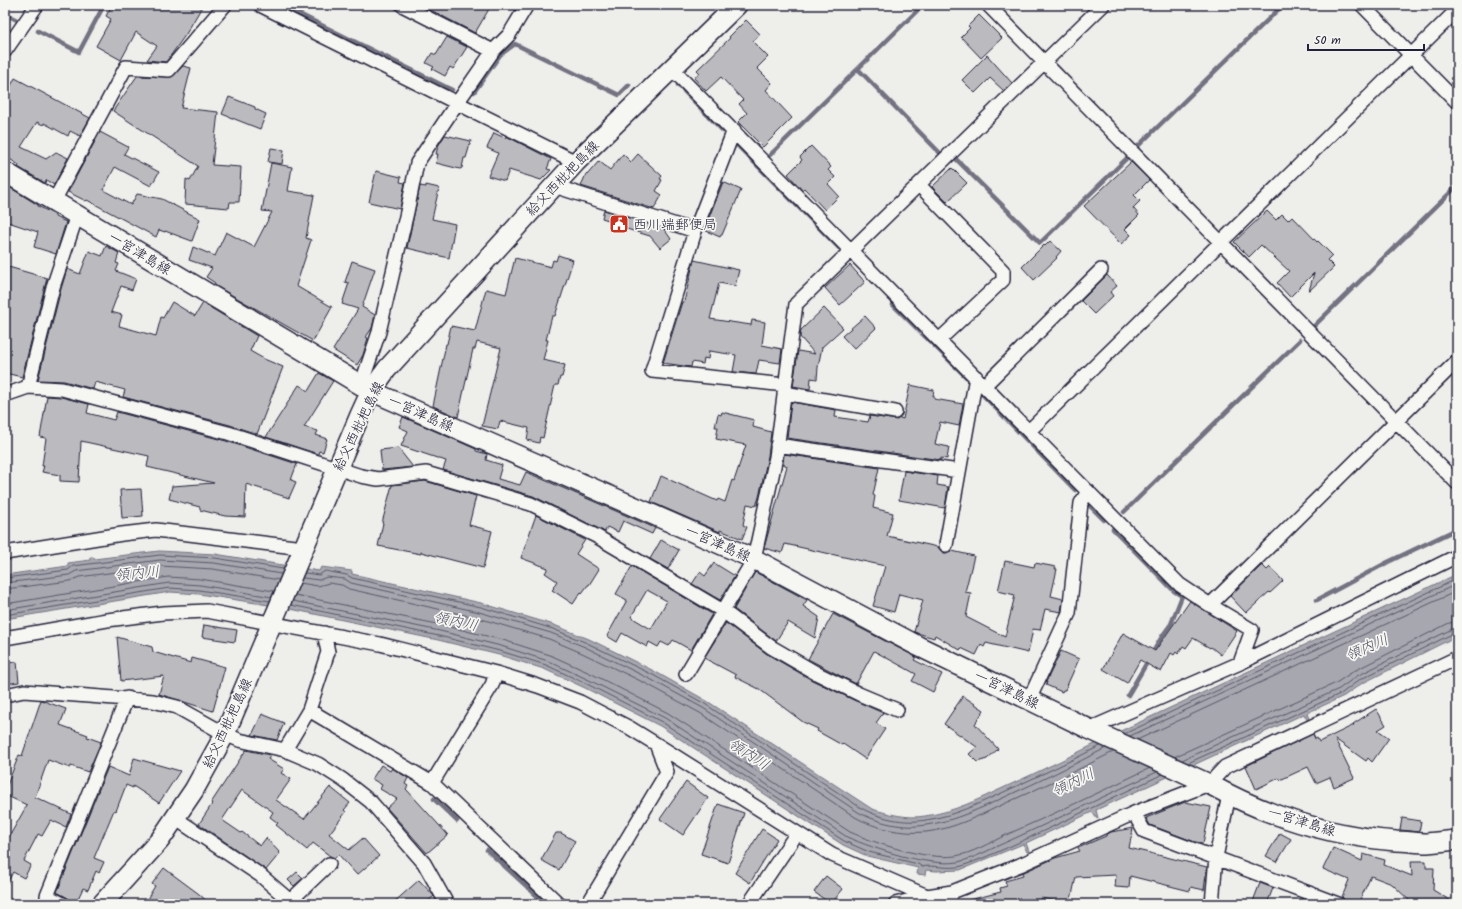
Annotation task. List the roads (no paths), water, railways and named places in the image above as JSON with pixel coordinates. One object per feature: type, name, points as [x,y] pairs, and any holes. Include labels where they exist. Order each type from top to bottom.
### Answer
[{"type":"main road","name":"給父西枇杷島線","points":[[102,904],[160,840],[194,790],[225,734],[337,469],[366,388],[387,369],[576,162],[737,5]]},
{"type":"main road","name":"一宮津島線","points":[[5,172],[366,388],[754,559],[918,646],[1229,795],[1305,825],[1368,839],[1426,843],[1457,840]]},
{"type":"street","points":[[5,51],[37,5]]},
{"type":"street","points":[[54,200],[126,67],[169,70],[225,5]]},
{"type":"street","points":[[260,5],[576,162]]},
{"type":"street","points":[[366,388],[417,163],[493,51],[509,35],[527,5]]},
{"type":"street","points":[[988,5],[1457,483]]},
{"type":"street","points":[[686,674],[754,559],[777,445],[796,304],[1103,5]]},
{"type":"street","points":[[1362,5],[1457,102]]},
{"type":"street","points":[[409,7],[493,51]]},
{"type":"street","points":[[1029,431],[1220,241],[1457,10]]},
{"type":"street","points":[[672,69],[734,130],[1180,585],[1252,630],[1240,664]]},
{"type":"street","points":[[734,130],[695,232],[652,371],[785,389],[895,412]]},
{"type":"street","points":[[919,185],[1003,271],[1003,280],[939,340]]},
{"type":"street","points":[[554,186],[695,232]]},
{"type":"street","points":[[28,387],[52,286],[77,215]]},
{"type":"street","points":[[946,545],[959,471],[980,382],[1100,270]]},
{"type":"street","points":[[1210,605],[1457,362]]},
{"type":"street","points":[[5,395],[28,387],[62,389],[228,433],[337,469],[378,479],[426,473],[531,504],[596,536],[723,611],[771,647],[816,673],[859,694],[897,710]]},
{"type":"street","points":[[777,445],[959,471]]},
{"type":"street","points":[[1029,700],[1069,612],[1081,503],[1088,491]]},
{"type":"street","points":[[5,553],[156,530],[302,550]]},
{"type":"street","points":[[1095,732],[1240,664],[1457,556]]},
{"type":"street","points":[[5,638],[107,620],[163,613],[207,611],[272,621],[380,644],[496,673],[538,686],[580,702],[630,728],[832,855],[927,896],[950,898],[1202,781],[1225,767],[1457,658]]},
{"type":"street","points":[[285,750],[309,710],[328,652],[324,633]]},
{"type":"street","points":[[432,783],[492,685],[496,673]]},
{"type":"street","points":[[5,694],[24,691],[153,701],[177,707],[225,734],[239,740],[285,750],[318,764],[343,780],[371,802],[424,863],[446,904]]},
{"type":"street","points":[[63,904],[47,896],[127,698]]},
{"type":"street","points":[[309,710],[432,783],[559,904]]},
{"type":"street","points":[[588,904],[667,772],[656,744]]},
{"type":"street","points":[[1212,904],[1216,857],[1229,795]]},
{"type":"street","points":[[1134,813],[1144,831],[1338,904]]},
{"type":"street","points":[[175,818],[260,874],[289,903],[329,864]]},
{"type":"street","points":[[749,904],[797,833]]},
{"type":"street","points":[[895,904],[927,896]]},
{"type":"water","name":"領内川","points":[[159,551],[215,554],[319,571],[321,567],[352,571],[352,574],[481,603],[554,625],[589,639],[654,671],[707,701],[872,809],[912,817],[936,814],[976,800],[1457,574],[1457,636],[1361,684],[1344,696],[1307,713],[1309,719],[1307,720],[1304,714],[1096,810],[1097,819],[1092,812],[1026,843],[1029,851],[1027,852],[1023,844],[960,870],[926,870],[925,875],[917,874],[918,868],[867,856],[843,845],[660,726],[544,669],[499,655],[438,640],[281,607],[199,594],[170,592],[5,619],[5,575],[68,566],[68,563],[90,560],[90,557],[93,557],[94,559]]},
{"type":"waterway","points":[[38,31],[79,52],[104,5]]},
{"type":"waterway","points":[[281,5],[452,90]]},
{"type":"waterway","points":[[770,155],[923,5]]},
{"type":"waterway","points":[[1136,148],[1283,5]]},
{"type":"waterway","points":[[5,14],[17,20]]},
{"type":"waterway","points":[[474,92],[500,55],[515,44],[619,95],[629,85]]},
{"type":"waterway","points":[[858,69],[940,153]]},
{"type":"waterway","points":[[678,85],[723,131]]},
{"type":"waterway","points":[[737,145],[839,248]]},
{"type":"waterway","points":[[955,158],[1040,243],[1127,158]]},
{"type":"waterway","points":[[1313,327],[1457,186]]},
{"type":"waterway","points":[[893,305],[966,377]]},
{"type":"waterway","points":[[1124,512],[1300,340]]},
{"type":"waterway","points":[[979,391],[1075,490]]},
{"type":"waterway","points":[[1089,505],[1104,520]]},
{"type":"waterway","points":[[1113,529],[1174,591],[1182,596],[1171,624],[1128,695]]},
{"type":"waterway","points":[[1317,600],[1388,562],[1457,529]]},
{"type":"waterway","points":[[434,799],[457,821]]},
{"type":"waterway","points":[[487,850],[546,904]]},
{"type":"place","name":"西川端郵便局","points":[[619,224]]}]
